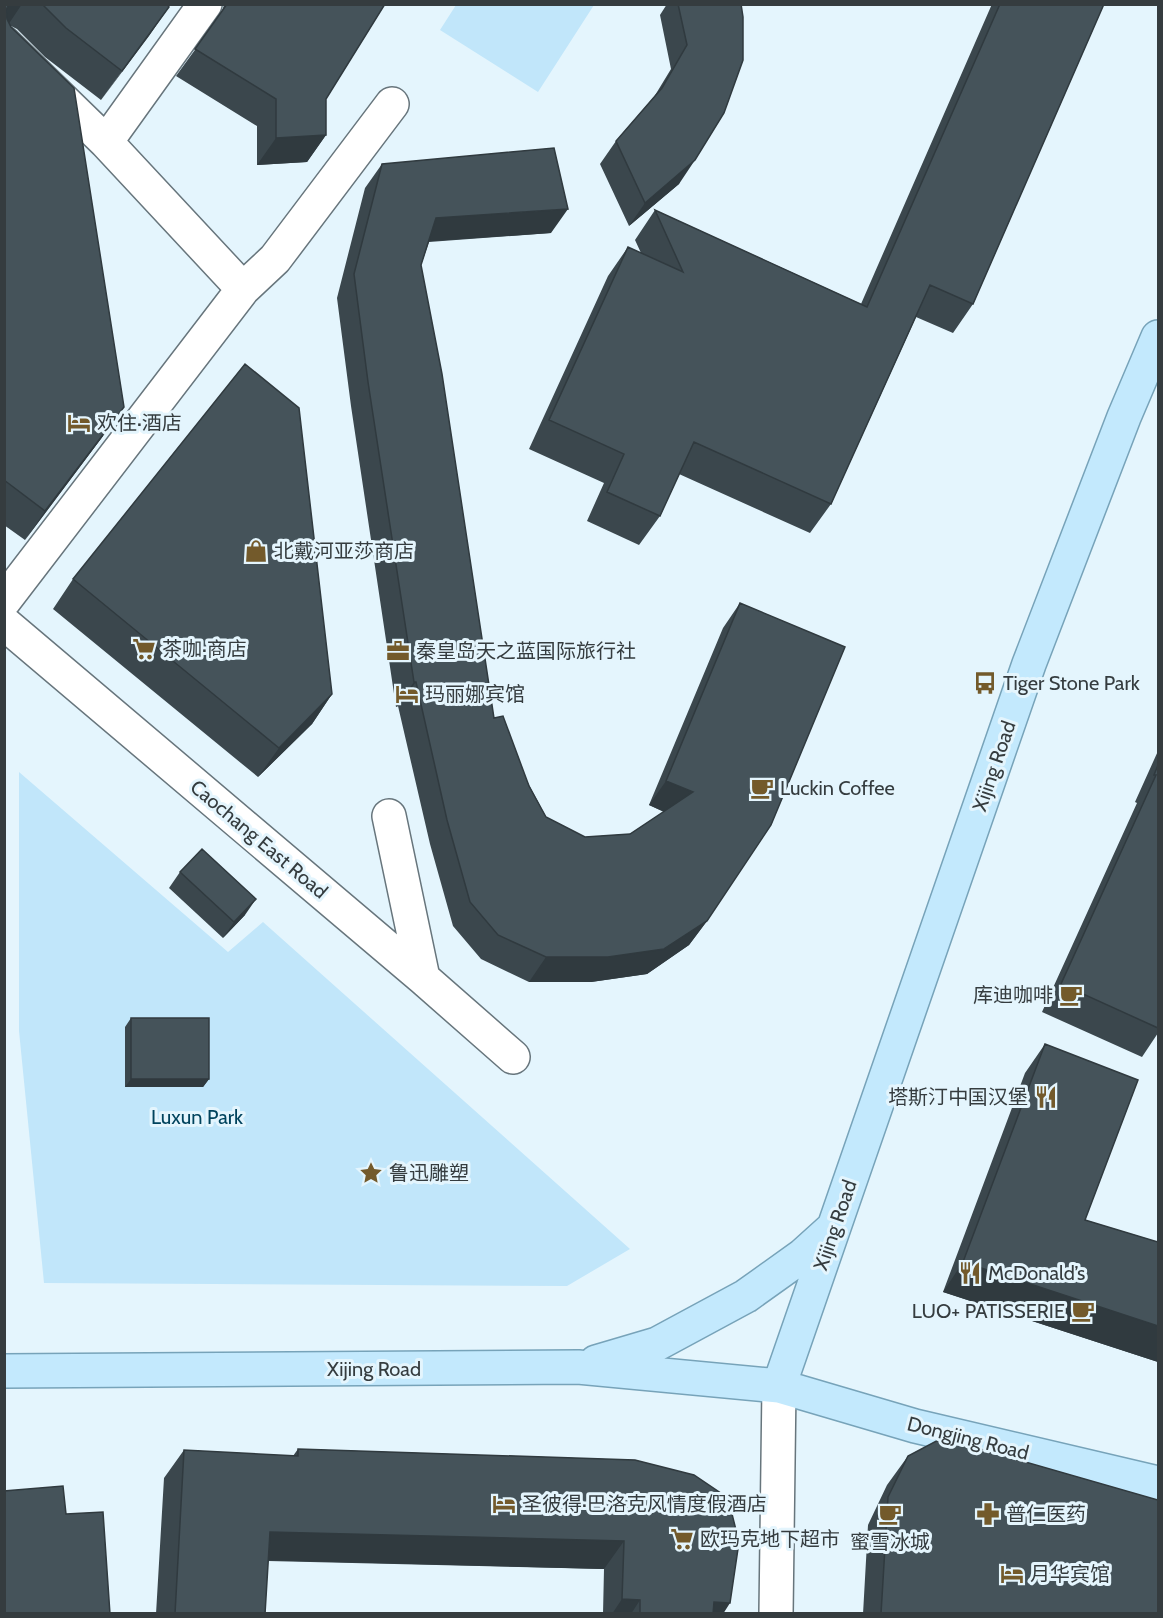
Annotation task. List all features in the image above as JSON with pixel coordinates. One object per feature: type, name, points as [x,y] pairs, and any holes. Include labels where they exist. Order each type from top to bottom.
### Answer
[{"type":"main road","name":"Xijing Road","points":[[4,1371],[578,1367],[779,1386],[1029,664],[1124,417],[1158,337]]},
{"type":"main road","points":[[578,1367],[657,1344],[746,1296],[802,1256],[834,1227]]},
{"type":"main road","name":"Dongjing Road","points":[[779,1386],[915,1426],[1158,1483]]},
{"type":"street","points":[[106,142],[204,4]]},
{"type":"street","points":[[4,43],[106,142],[243,289]]},
{"type":"street","points":[[4,601],[243,289],[275,259],[392,104]]},
{"type":"street","name":"Caochang East Road","points":[[4,623],[513,1057]]},
{"type":"street","points":[[389,816],[423,978]]},
{"type":"street","points":[[776,1614],[779,1386]]},
{"type":"green space","points":[[456,5],[594,5],[538,92],[440,30]]},
{"type":"green space","name":"Luxun Park","points":[[19,772],[228,952],[263,922],[630,1249],[567,1286],[44,1283],[19,1031]]},
{"type":"building","points":[[4,4],[9,4],[6,10],[11,27],[74,88],[124,407],[45,511],[4,480]]},
{"type":"building","points":[[42,4],[167,4],[169,7],[122,71],[66,28]]},
{"type":"building","points":[[227,4],[385,4],[326,99],[326,135],[276,138],[276,99],[195,49]]},
{"type":"building","points":[[678,4],[741,4],[743,60],[724,113],[695,160],[645,203],[616,141],[662,88],[687,45]]},
{"type":"building","points":[[1000,4],[1104,4],[973,304],[930,285],[831,504],[694,442],[660,516],[607,492],[624,454],[549,420],[628,247],[683,272],[655,210],[867,307]]},
{"type":"building","points":[[554,148],[568,209],[436,218],[421,265],[442,374],[494,718],[503,716],[529,786],[546,817],[585,837],[630,834],[693,792],[666,781],[740,603],[845,647],[771,825],[707,921],[664,949],[608,957],[546,957],[498,935],[470,902],[447,820],[416,682],[414,682],[368,382],[354,274],[382,164]]},
{"type":"building","points":[[245,364],[299,408],[332,694],[279,748],[73,579]]},
{"type":"building","points":[[1158,765],[1158,1028],[1061,984],[1156,775],[1154,775]]},
{"type":"building","points":[[202,849],[256,899],[234,922],[180,872]]},
{"type":"building","points":[[131,1018],[209,1018],[209,1079],[131,1079]]},
{"type":"building","points":[[1045,1044],[1138,1080],[1085,1220],[1158,1242],[1158,1326],[963,1262]]},
{"type":"building","name":"月华宾馆","points":[[942,1438],[1158,1500],[1158,1614],[881,1614],[888,1497],[908,1456]]},
{"type":"building","points":[[298,1449],[635,1460],[694,1475],[728,1498],[739,1542],[730,1603],[714,1602],[713,1614],[640,1614],[640,1600],[622,1599],[624,1541],[270,1532],[265,1614],[175,1614],[184,1450],[298,1456]]},
{"type":"building","points":[[63,1486],[66,1514],[103,1512],[110,1614],[4,1614],[4,1491]]},
{"type":"place","name":"欢住·酒店","points":[[79,423]]},
{"type":"place","name":"北戴河亚莎商店","points":[[256,551]]},
{"type":"place","name":"茶咖·商店","points":[[144,649]]},
{"type":"place","name":"秦皇岛天之蓝国际旅行社","points":[[398,651]]},
{"type":"place","name":"Tiger Stone Park","points":[[985,683]]},
{"type":"place","name":"玛丽娜宾馆","points":[[407,694]]},
{"type":"place","name":"Luckin Coffee","points":[[762,788]]},
{"type":"place","name":"库迪咖啡","points":[[1071,995]]},
{"type":"place","name":"塔斯汀中国汉堡","points":[[1046,1097]]},
{"type":"place","name":"鲁迅雕塑","points":[[371,1173]]},
{"type":"place","name":"McDonald’s","points":[[970,1273]]},
{"type":"place","name":"LUO+ PATISSERIE","points":[[1083,1311]]},
{"type":"place","name":"圣彼得·巴洛克风情度假酒店","points":[[504,1504]]},
{"type":"place","name":"蜜雪冰城","points":[[890,1514]]},
{"type":"place","name":"普仁医药","points":[[988,1514]]},
{"type":"place","name":"欧玛克地下超市","points":[[682,1539]]},
{"type":"place","name":"月华宾馆","points":[[1012,1574]]}]
